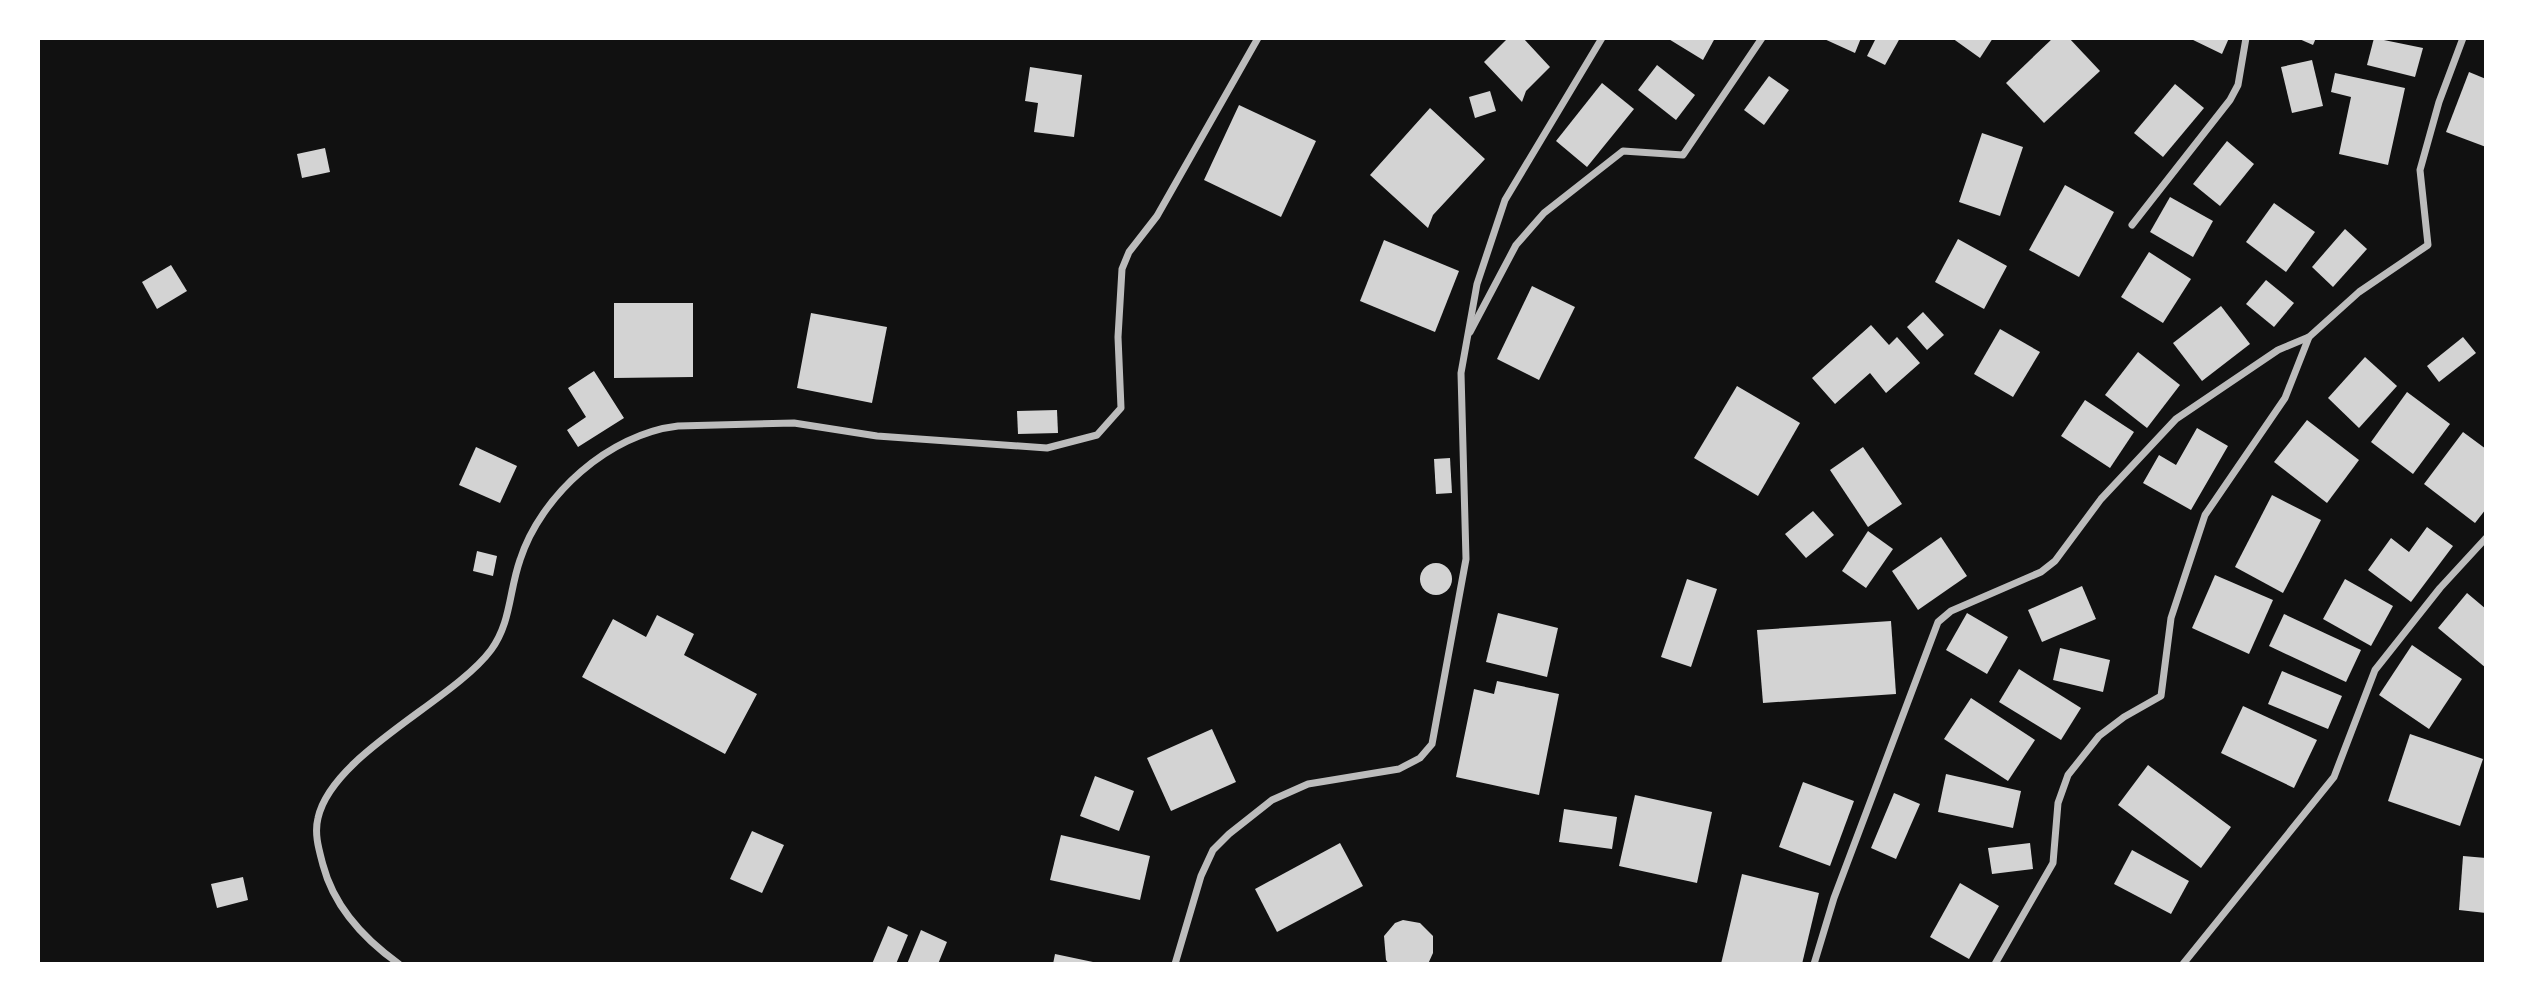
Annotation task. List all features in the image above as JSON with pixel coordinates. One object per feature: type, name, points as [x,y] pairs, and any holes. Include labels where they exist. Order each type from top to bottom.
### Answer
[{"type":"street","points":[[399,964],[366,938],[330,890],[317,843],[318,817],[333,790],[352,767],[407,719],[474,669],[490,652],[507,620],[520,560],[543,513],[561,491],[588,466],[626,442],[659,428],[678,426],[794,423],[877,436],[1047,448],[1097,435],[1121,408],[1118,324],[1122,269],[1129,252],[1157,216],[1258,38]]},
{"type":"street","points":[[1175,964],[1201,876],[1213,850],[1229,834],[1272,800],[1308,784],[1362,772],[1399,769],[1420,758],[1432,744],[1466,559],[1460,407],[1465,342],[1477,284],[1505,200],[1602,38]]},
{"type":"street","points":[[1465,342],[1516,245],[1544,213],[1623,151],[1682,155],[1762,38]]},
{"type":"street","points":[[2132,225],[2230,100],[2238,85],[2246,38]]},
{"type":"street","points":[[1814,964],[1834,898],[1938,622],[1951,611],[2041,572],[2066,547],[2101,499],[2175,419],[2278,350],[2309,337],[2359,292],[2428,245],[2420,170],[2438,102],[2463,38]]},
{"type":"street","points":[[1995,964],[2053,863],[2058,803],[2068,775],[2099,736],[2124,717],[2161,696],[2171,618],[2205,515],[2285,398],[2309,337]]},
{"type":"street","points":[[2183,964],[2334,777],[2375,670],[2440,588],[2486,538]]},
{"type":"building","points":[[1508,38],[1523,38],[1550,67],[1526,91],[1522,102],[1484,62]]},
{"type":"building","points":[[1667,38],[1715,38],[1703,60]]},
{"type":"building","points":[[1822,38],[1861,38],[1855,53]]},
{"type":"building","points":[[1876,38],[1900,38],[1885,65],[1867,56]]},
{"type":"building","points":[[1952,38],[1993,38],[1980,58]]},
{"type":"building","points":[[2053,38],[2069,38],[2100,71],[2044,123],[2006,83]]},
{"type":"building","points":[[2189,38],[2229,38],[2222,54]]},
{"type":"building","points":[[2297,38],[2316,38],[2313,45]]},
{"type":"building","points":[[2374,38],[2423,48],[2415,77],[2367,65]]},
{"type":"building","points":[[2312,60],[2323,106],[2292,113],[2281,67]]},
{"type":"building","points":[[1657,65],[1695,95],[1676,120],[1638,90]]},
{"type":"building","points":[[1030,67],[1082,75],[1074,137],[1034,132],[1038,103],[1025,101]]},
{"type":"building","points":[[2469,72],[2486,79],[2486,147],[2446,132]]},
{"type":"building","points":[[2335,73],[2405,88],[2388,165],[2339,154],[2351,97],[2331,92]]},
{"type":"building","points":[[1769,76],[1789,90],[1764,125],[1744,110]]},
{"type":"building","points":[[1602,83],[1634,109],[1587,167],[1556,141]]},
{"type":"building","points":[[2175,84],[2204,108],[2163,157],[2134,133]]},
{"type":"building","points":[[1490,91],[1496,111],[1475,118],[1469,97]]},
{"type":"building","points":[[1239,105],[1316,141],[1281,217],[1204,180]]},
{"type":"building","points":[[1430,108],[1485,159],[1433,215],[1428,228],[1370,175]]},
{"type":"building","points":[[1982,133],[2023,147],[2000,216],[1959,202]]},
{"type":"building","points":[[2227,141],[2254,164],[2220,206],[2193,184]]},
{"type":"building","points":[[325,148],[330,172],[302,178],[297,154]]},
{"type":"building","points":[[2065,185],[2114,212],[2079,277],[2029,250]]},
{"type":"building","points":[[2170,197],[2213,221],[2193,257],[2150,232]]},
{"type":"building","points":[[2274,203],[2315,232],[2286,272],[2246,242]]},
{"type":"building","points":[[2345,229],[2367,249],[2333,287],[2312,267]]},
{"type":"building","points":[[1958,239],[2007,266],[1984,309],[1935,282]]},
{"type":"building","points":[[1384,240],[1459,271],[1435,332],[1360,301]]},
{"type":"building","points":[[2149,252],[2191,279],[2163,323],[2121,297]]},
{"type":"building","points":[[171,265],[187,291],[157,309],[142,282]]},
{"type":"building","points":[[2266,280],[2294,303],[2274,327],[2246,304]]},
{"type":"building","points":[[1532,286],[1575,307],[1539,380],[1497,359]]},
{"type":"building","points":[[614,303],[693,303],[693,377],[614,378]]},
{"type":"building","points":[[2221,306],[2250,344],[2202,381],[2173,343]]},
{"type":"building","points":[[1923,312],[1944,335],[1927,350],[1907,327]]},
{"type":"building","points":[[811,313],[887,327],[872,403],[797,388]]},
{"type":"building","points":[[1871,325],[1889,345],[1897,337],[1920,363],[1886,393],[1870,373],[1835,404],[1812,378]]},
{"type":"building","points":[[2000,329],[2040,352],[2013,397],[1974,374]]},
{"type":"building","points":[[2463,337],[2476,353],[2439,382],[2427,366]]},
{"type":"building","points":[[2138,352],[2180,385],[2147,428],[2105,395]]},
{"type":"building","points":[[2365,357],[2397,386],[2359,428],[2328,398]]},
{"type":"building","points":[[594,371],[624,418],[578,447],[567,430],[586,417],[568,388]]},
{"type":"building","points":[[1737,386],[1800,423],[1758,496],[1694,458]]},
{"type":"building","points":[[2407,392],[2450,424],[2413,474],[2371,442]]},
{"type":"building","points":[[2085,400],[2134,432],[2110,468],[2061,436]]},
{"type":"building","points":[[1057,410],[1058,433],[1018,434],[1017,411]]},
{"type":"building","points":[[2307,420],[2359,460],[2327,503],[2274,462]]},
{"type":"building","points":[[2197,428],[2228,446],[2191,510],[2143,483],[2159,455],[2176,465]]},
{"type":"building","points":[[2463,432],[2486,449],[2486,509],[2475,523],[2424,484]]},
{"type":"building","points":[[476,447],[517,466],[500,503],[459,485]]},
{"type":"building","points":[[1863,447],[1902,504],[1868,527],[1830,470]]},
{"type":"building","points":[[1450,458],[1452,493],[1436,494],[1434,459]]},
{"type":"building","points":[[2272,495],[2321,520],[2283,593],[2235,567]]},
{"type":"building","points":[[1813,511],[1834,535],[1806,558],[1785,534]]},
{"type":"building","points":[[2427,527],[2453,546],[2411,602],[2368,570],[2391,538],[2409,552]]},
{"type":"building","points":[[1868,531],[1893,549],[1866,588],[1842,571]]},
{"type":"building","points":[[1941,537],[1967,576],[1918,610],[1892,571]]},
{"type":"building","points":[[477,551],[497,556],[493,576],[473,571]]},
{"type":"building","points":[[1436,563],[1447,568],[1452,579],[1447,590],[1436,595],[1425,590],[1420,579],[1425,568]]},
{"type":"building","points":[[2215,575],[2273,600],[2249,654],[2192,628]]},
{"type":"building","points":[[1687,579],[1717,589],[1691,667],[1661,657]]},
{"type":"building","points":[[2345,579],[2393,606],[2371,646],[2323,619]]},
{"type":"building","points":[[2082,586],[2096,619],[2042,642],[2028,610]]},
{"type":"building","points":[[2467,593],[2486,609],[2486,668],[2438,628]]},
{"type":"building","points":[[1498,613],[1558,628],[1547,677],[1486,662]]},
{"type":"building","points":[[1967,613],[2008,637],[1987,674],[1946,650]]},
{"type":"building","points":[[2284,614],[2361,650],[2346,682],[2269,646]]},
{"type":"building","points":[[657,615],[694,634],[684,655],[757,694],[725,754],[582,677],[613,619],[646,637]]},
{"type":"building","points":[[1891,621],[1896,694],[1763,703],[1757,630]]},
{"type":"building","points":[[2412,645],[2462,679],[2429,729],[2379,695]]},
{"type":"building","points":[[2060,648],[2110,660],[2103,692],[2053,680]]},
{"type":"building","points":[[2019,669],[2081,708],[2061,740],[1999,702]]},
{"type":"building","points":[[2282,671],[2342,696],[2328,729],[2268,704]]},
{"type":"building","points":[[1497,681],[1559,694],[1539,795],[1456,777],[1474,689],[1494,694]]},
{"type":"building","points":[[1971,698],[2035,740],[2008,781],[1944,739]]},
{"type":"building","points":[[2243,706],[2317,740],[2294,788],[2221,753]]},
{"type":"building","points":[[1212,729],[1236,782],[1171,811],[1147,758]]},
{"type":"building","points":[[2410,734],[2483,759],[2460,826],[2388,801]]},
{"type":"building","points":[[2148,765],[2231,827],[2201,868],[2118,805]]},
{"type":"building","points":[[1946,774],[2021,791],[2013,828],[1938,812]]},
{"type":"building","points":[[1095,776],[1134,791],[1119,831],[1080,816]]},
{"type":"building","points":[[1803,782],[1854,801],[1830,866],[1779,847]]},
{"type":"building","points":[[1894,793],[1920,804],[1896,859],[1871,848]]},
{"type":"building","points":[[1635,795],[1712,812],[1697,883],[1619,866]]},
{"type":"building","points":[[1564,809],[1617,817],[1612,849],[1559,842]]},
{"type":"building","points":[[752,831],[784,845],[762,893],[730,879]]},
{"type":"building","points":[[1061,835],[1150,856],[1140,900],[1050,880]]},
{"type":"building","points":[[1340,843],[1363,886],[1277,932],[1255,889]]},
{"type":"building","points":[[2030,843],[2033,869],[1992,874],[1988,848]]},
{"type":"building","points":[[2132,850],[2189,881],[2171,914],[2114,884]]},
{"type":"building","points":[[2463,856],[2486,858],[2486,913],[2459,910]]},
{"type":"building","points":[[1742,874],[1819,893],[1802,964],[1721,964]]},
{"type":"building","points":[[243,877],[248,900],[217,908],[211,884]]},
{"type":"building","points":[[1960,883],[1999,906],[1969,959],[1930,937]]},
{"type":"building","points":[[1403,920],[1420,923],[1433,936],[1433,953],[1428,964],[1389,964],[1386,960],[1384,936],[1395,923]]},
{"type":"building","points":[[888,926],[908,935],[896,964],[872,964]]},
{"type":"building","points":[[921,930],[947,942],[938,964],[907,964]]},
{"type":"building","points":[[1055,954],[1093,962],[1093,964],[1053,964]]}]
